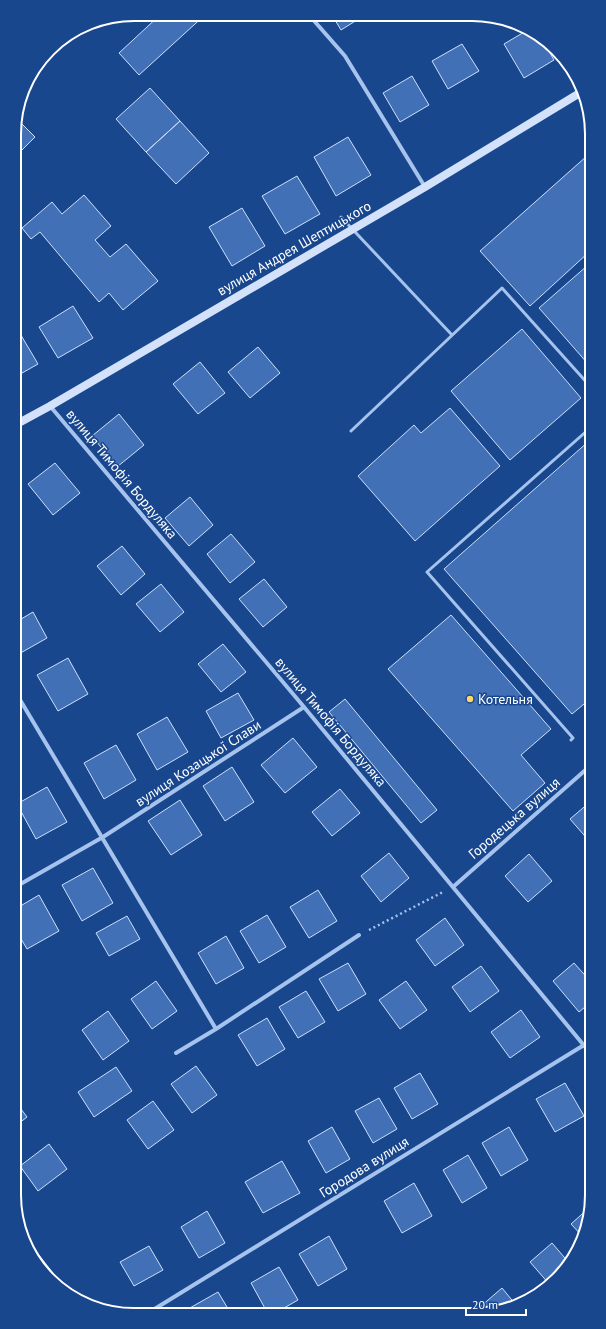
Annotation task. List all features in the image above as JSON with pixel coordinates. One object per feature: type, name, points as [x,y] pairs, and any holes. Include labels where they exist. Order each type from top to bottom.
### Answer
[{"type":"main road","name":"вулиця Андрея Шептицького","points":[[21,422],[425,187],[577,94]]},
{"type":"street","points":[[313,21],[345,56],[425,187]]},
{"type":"street","name":"вулиця Тимофія Бордуляка","points":[[50,406],[304,707],[584,1045]]},
{"type":"street","points":[[21,702],[216,1029]]},
{"type":"street","name":"вулиця Козацької Слави","points":[[21,884],[103,838],[304,707]]},
{"type":"street","name":"Городецька вулиця","points":[[453,887],[585,770]]},
{"type":"street","points":[[176,1053],[216,1029],[359,935]]},
{"type":"street","name":"Городова вулиця","points":[[156,1308],[584,1045]]},
{"type":"lane","points":[[341,217],[452,335]]},
{"type":"lane","points":[[351,431],[502,288],[585,381]]},
{"type":"lane","points":[[571,740],[572,738],[426,572],[585,433]]},
{"type":"path","points":[[359,935],[453,887]]},
{"type":"building","points":[[153,21],[198,21],[139,75],[119,53]]},
{"type":"building","points":[[336,21],[355,21],[341,30]]},
{"type":"building","points":[[522,33],[541,44],[549,51],[554,60],[524,78],[504,44]]},
{"type":"building","points":[[462,44],[479,71],[448,89],[432,61]]},
{"type":"building","points":[[412,76],[429,105],[400,122],[383,93]]},
{"type":"building","points":[[150,88],[180,121],[146,152],[116,119]]},
{"type":"building","points":[[180,121],[209,153],[176,184],[146,152]]},
{"type":"building","points":[[21,123],[35,137],[21,151]]},
{"type":"building","points":[[348,137],[371,175],[336,196],[314,157]]},
{"type":"building","points":[[585,158],[585,256],[530,306],[480,251]]},
{"type":"building","points":[[297,176],[320,214],[285,234],[262,196]]},
{"type":"building","points":[[84,195],[111,226],[95,240],[110,257],[126,244],[158,281],[123,310],[109,293],[99,302],[40,232],[31,239],[22,228],[52,202],[62,214]]},
{"type":"building","points":[[242,208],[265,246],[232,266],[209,227]]},
{"type":"building","points":[[585,268],[585,360],[539,308]]},
{"type":"building","points":[[73,306],[93,338],[58,358],[39,327]]},
{"type":"building","points":[[522,329],[581,398],[510,460],[451,391]]},
{"type":"building","points":[[21,335],[38,364],[21,374]]},
{"type":"building","points":[[258,347],[280,373],[250,398],[228,372]]},
{"type":"building","points":[[200,362],[225,393],[198,414],[173,384]]},
{"type":"building","points":[[450,408],[500,466],[415,541],[358,476],[414,425],[421,433]]},
{"type":"building","points":[[119,414],[144,445],[117,467],[92,436]]},
{"type":"building","points":[[585,445],[585,703],[572,714],[444,569]]},
{"type":"building","points":[[55,463],[80,493],[53,515],[28,484]]},
{"type":"building","points":[[190,497],[213,525],[189,546],[165,518]]},
{"type":"building","points":[[231,534],[255,562],[230,583],[207,554]]},
{"type":"building","points":[[122,546],[145,574],[121,595],[97,566]]},
{"type":"building","points":[[264,579],[287,607],[263,627],[239,599]]},
{"type":"building","points":[[161,584],[184,612],[160,632],[136,604]]},
{"type":"building","points":[[33,612],[47,638],[21,653],[21,619]]},
{"type":"building","name":"Котельня","points":[[451,615],[551,729],[521,755],[545,783],[513,811],[388,669]]},
{"type":"building","points":[[223,644],[246,672],[221,692],[198,664]]},
{"type":"building","points":[[68,658],[88,694],[58,711],[37,675]]},
{"type":"building","points":[[238,693],[254,720],[221,738],[206,711]]},
{"type":"building","points":[[345,699],[437,810],[421,823],[329,712]]},
{"type":"building","points":[[167,717],[188,752],[157,770],[137,734]]},
{"type":"building","points":[[293,738],[317,767],[285,793],[261,765]]},
{"type":"building","points":[[116,745],[136,780],[104,799],[84,763]]},
{"type":"building","points":[[232,767],[254,802],[225,821],[203,786]]},
{"type":"building","points":[[47,787],[67,822],[36,839],[21,811],[21,802]]},
{"type":"building","points":[[340,789],[360,813],[332,836],[312,812]]},
{"type":"building","points":[[180,800],[202,835],[171,855],[148,821]]},
{"type":"building","points":[[585,806],[585,836],[570,819]]},
{"type":"building","points":[[389,853],[409,878],[381,902],[361,876]]},
{"type":"building","points":[[529,854],[552,881],[528,902],[505,876]]},
{"type":"building","points":[[93,868],[113,903],[82,921],[62,885]]},
{"type":"building","points":[[318,890],[337,921],[309,938],[290,907]]},
{"type":"building","points":[[39,895],[59,931],[27,949],[21,939],[21,906]]},
{"type":"building","points":[[267,915],[286,947],[259,963],[240,931]]},
{"type":"building","points":[[127,916],[140,939],[109,956],[96,933]]},
{"type":"building","points":[[445,918],[464,945],[435,966],[416,940]]},
{"type":"building","points":[[226,936],[244,968],[216,984],[198,953]]},
{"type":"building","points":[[348,963],[366,994],[338,1011],[319,979]]},
{"type":"building","points":[[574,963],[585,975],[585,1007],[579,1012],[553,981]]},
{"type":"building","points":[[481,966],[499,991],[470,1012],[452,987]]},
{"type":"building","points":[[156,981],[177,1011],[152,1029],[131,999]]},
{"type":"building","points":[[406,981],[427,1010],[400,1029],[379,1000]]},
{"type":"building","points":[[306,991],[325,1022],[298,1038],[279,1007]]},
{"type":"building","points":[[521,1010],[540,1037],[510,1058],[491,1032]]},
{"type":"building","points":[[108,1011],[129,1041],[103,1060],[82,1030]]},
{"type":"building","points":[[267,1018],[285,1049],[257,1066],[238,1035]]},
{"type":"building","points":[[196,1066],[217,1095],[192,1113],[171,1084]]},
{"type":"building","points":[[116,1067],[132,1091],[94,1117],[78,1092]]},
{"type":"building","points":[[420,1073],[438,1104],[412,1119],[394,1088]]},
{"type":"building","points":[[565,1083],[584,1116],[555,1132],[536,1099]]},
{"type":"building","points":[[379,1098],[397,1129],[373,1143],[355,1111]]},
{"type":"building","points":[[153,1101],[174,1130],[148,1149],[127,1120]]},
{"type":"building","points":[[21,1109],[27,1117],[21,1122]]},
{"type":"building","points":[[332,1127],[350,1159],[326,1173],[308,1141]]},
{"type":"building","points":[[509,1127],[528,1160],[501,1176],[482,1143]]},
{"type":"building","points":[[49,1144],[67,1169],[38,1191],[21,1165]]},
{"type":"building","points":[[468,1155],[487,1188],[462,1203],[443,1170]]},
{"type":"building","points":[[282,1161],[300,1193],[263,1213],[245,1182]]},
{"type":"building","points":[[414,1183],[432,1216],[402,1233],[384,1201]]},
{"type":"building","points":[[207,1211],[225,1243],[199,1258],[181,1227]]},
{"type":"building","points":[[584,1213],[579,1232],[571,1224]]},
{"type":"building","points":[[329,1236],[347,1269],[318,1286],[299,1254]]},
{"type":"building","points":[[552,1243],[566,1259],[546,1280],[530,1262]]},
{"type":"building","points":[[149,1246],[163,1270],[134,1286],[120,1262]]},
{"type":"building","points":[[279,1267],[298,1300],[284,1308],[265,1308],[251,1283]]},
{"type":"building","points":[[502,1288],[512,1300],[501,1304],[480,1307]]},
{"type":"building","points":[[218,1292],[228,1308],[190,1308]]},
{"type":"place","name":"Котельня","points":[[470,699]]}]
